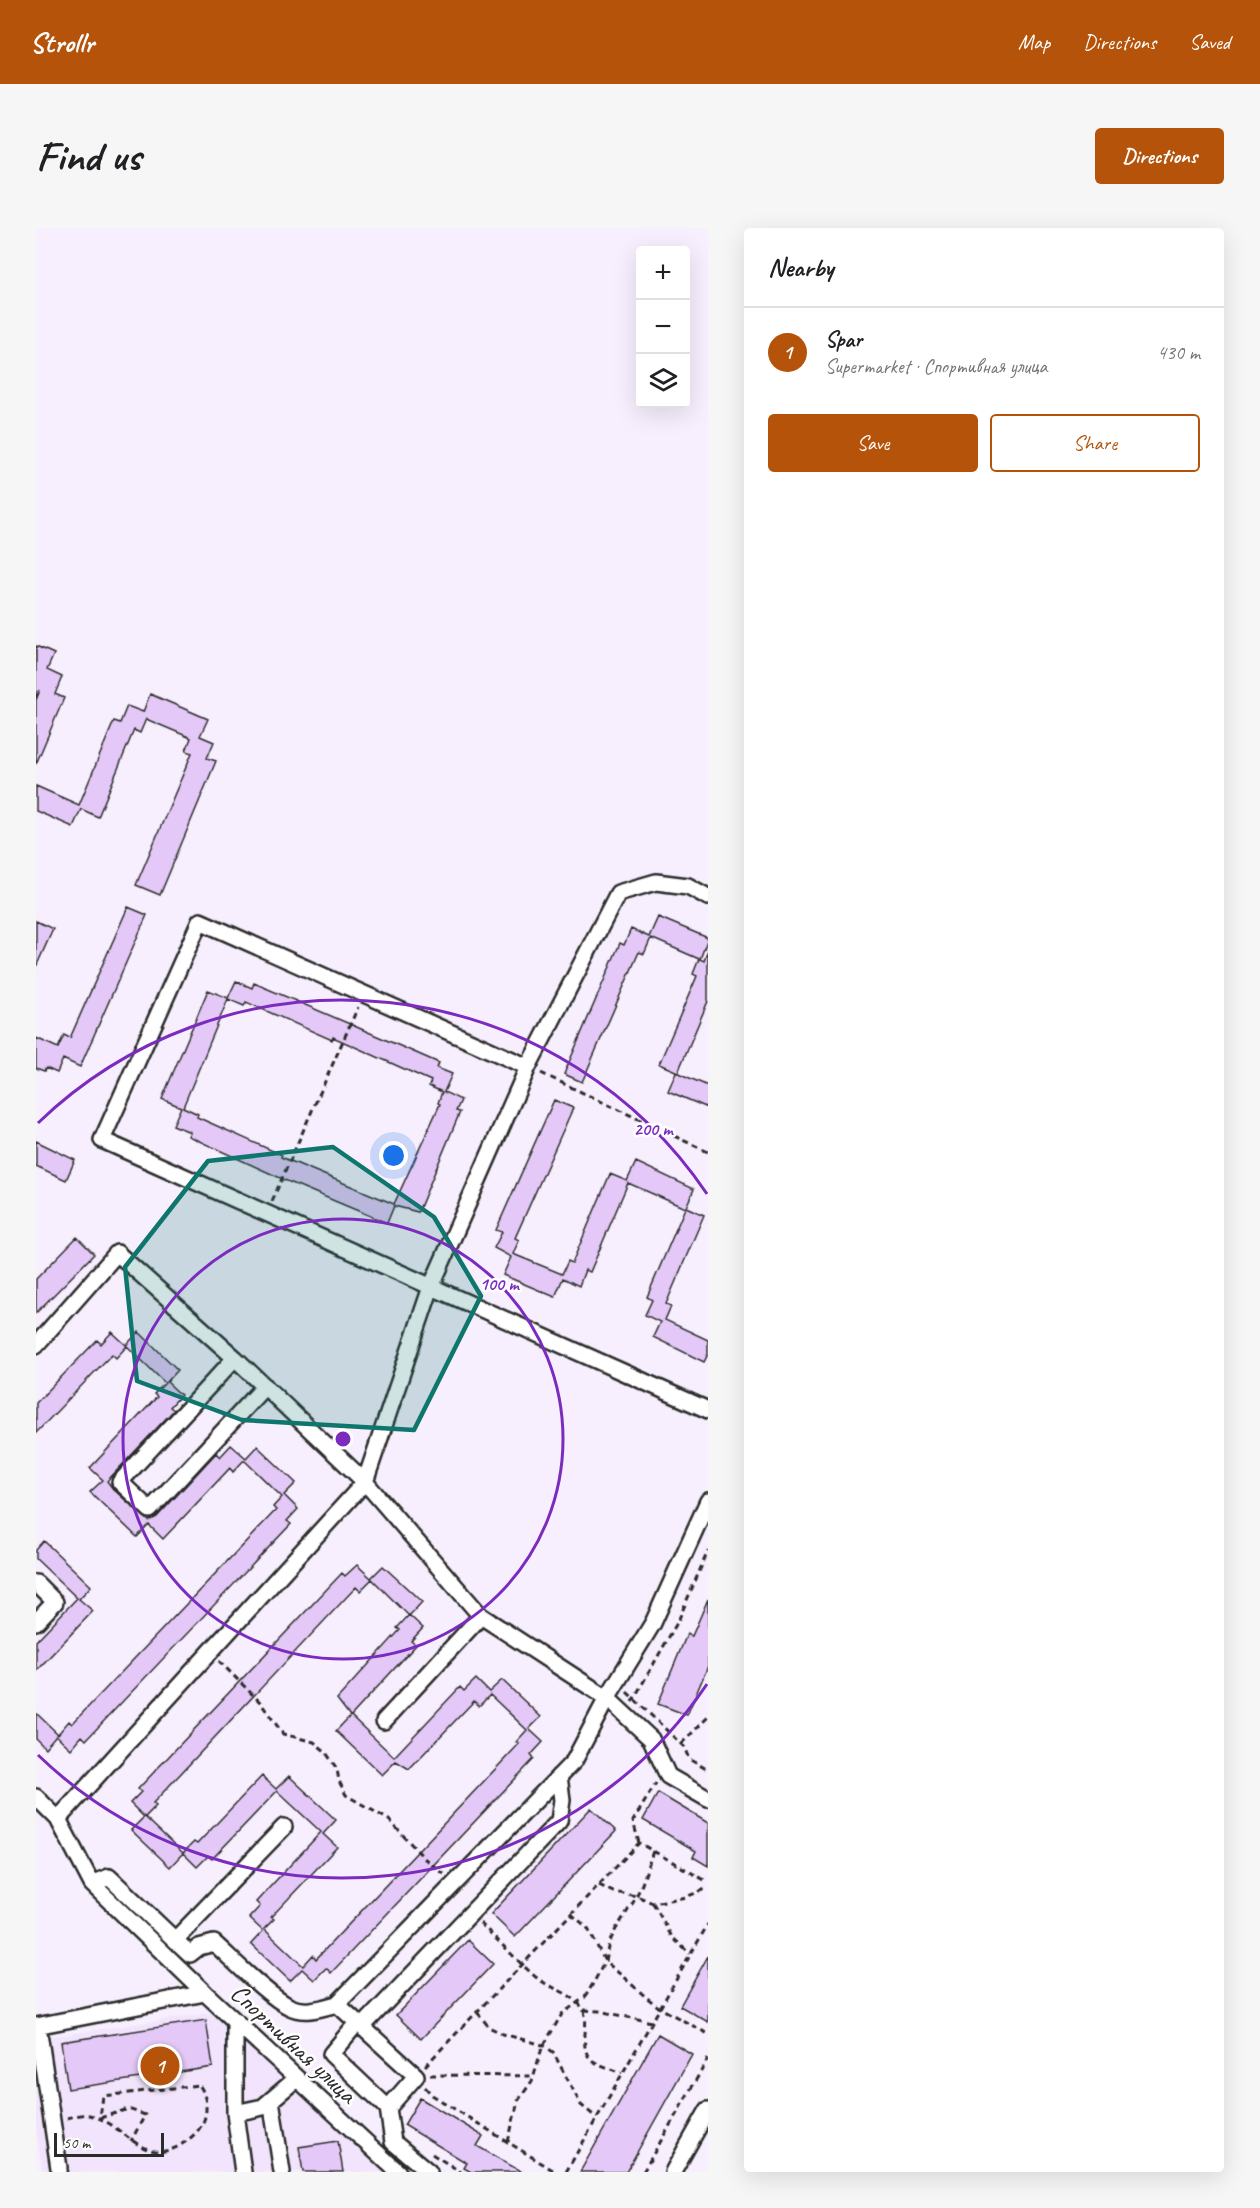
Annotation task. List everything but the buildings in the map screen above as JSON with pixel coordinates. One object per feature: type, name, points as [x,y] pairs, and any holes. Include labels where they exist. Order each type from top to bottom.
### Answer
[{"type":"street","points":[[58,1819],[365,1482],[431,1287],[528,1067],[618,893],[656,882],[688,886],[708,897]]},
{"type":"street","points":[[528,1067],[200,921],[102,1140],[708,1410]]},
{"type":"street","points":[[36,1345],[117,1253],[235,1358],[365,1482],[481,1616],[607,1698],[651,1739],[668,1776],[708,1798]]},
{"type":"street","points":[[235,1358],[120,1482],[150,1510],[265,1386]]},
{"type":"street","points":[[92,1884],[109,1877],[190,1954],[199,1947],[214,1942],[268,1991],[291,2008],[314,2010],[337,2004],[574,1761],[607,1698],[653,1623],[708,1501]]},
{"type":"street","points":[[36,1583],[55,1602],[36,1622]]},
{"type":"street","points":[[384,1721],[481,1616]]},
{"type":"street","points":[[429,2172],[393,2142],[388,2108],[331,2054],[559,1821],[562,1800],[559,1776]]},
{"type":"street","points":[[36,1797],[58,1819],[92,1884],[205,1993]]},
{"type":"street","points":[[175,1940],[284,1827]]},
{"type":"street","name":"Спортивная улица","points":[[37,2026],[205,1993],[398,2172]]},
{"type":"street","points":[[337,2004],[416,2076],[388,2108]]},
{"type":"street","points":[[235,2022],[235,2112],[243,2172]]},
{"type":"street","points":[[37,2026],[59,2168]]},
{"type":"street","points":[[235,2112],[263,2107],[296,2079]]},
{"type":"street","points":[[271,2100],[282,2172]]},
{"type":"street","points":[[673,2172],[708,2110]]},
{"type":"path","points":[[267,1213],[364,994]]},
{"type":"path","points":[[528,1067],[708,1152]]},
{"type":"path","points":[[625,1714],[678,1621],[708,1551]]},
{"type":"path","points":[[210,1653],[260,1702],[283,1734],[314,1742],[325,1751],[337,1769],[339,1781],[346,1795],[389,1820],[425,1858],[455,1883]]},
{"type":"path","points":[[617,1682],[681,1744],[689,1760],[708,1770]]},
{"type":"path","points":[[681,1744],[708,1717]]},
{"type":"path","points":[[665,1787],[656,1782],[633,1821],[639,1843],[708,1882]]},
{"type":"path","points":[[416,2076],[639,1843]]},
{"type":"path","points":[[508,2142],[518,2101],[534,2076],[543,2045],[562,2014],[578,2002],[594,1982],[605,1961],[609,1943],[616,1929],[637,1896],[652,1851]]},
{"type":"path","points":[[599,1885],[613,1892],[637,1896],[653,1903],[686,1897],[708,1888]]},
{"type":"path","points":[[653,1903],[672,1936],[691,1954]]},
{"type":"path","points":[[470,1913],[538,1979],[568,1994],[578,2002],[584,2010],[586,2028],[584,2045],[587,2055],[592,2060],[622,2073]]},
{"type":"path","points":[[572,1914],[587,1927],[605,1961],[660,2008],[708,2034]]},
{"type":"path","points":[[566,2172],[708,1924]]},
{"type":"path","points":[[584,2010],[652,2022]]},
{"type":"path","points":[[477,2012],[489,2027],[503,2034],[543,2045],[553,2052],[581,2105],[597,2118]]},
{"type":"path","points":[[643,2172],[708,2059]]},
{"type":"path","points":[[416,2076],[534,2076]]},
{"type":"path","points":[[416,2076],[432,2095],[555,2172]]},
{"type":"path","points":[[52,2121],[88,2114],[100,2118],[150,2151],[164,2151],[176,2148],[188,2140],[202,2125],[206,2114],[204,2091],[199,2085],[103,2096],[100,2118]]},
{"type":"path","points":[[100,2118],[128,2109],[145,2115],[131,2140]]},
{"type":"path","points":[[426,2150],[461,2172]]},
{"type":"highlighted area","points":[[333,1147],[434,1217],[481,1296],[414,1430],[242,1420],[137,1381],[125,1267],[208,1161]]},
{"type":"shaded area","points":[[216,2012],[384,2172],[43,2172],[36,2129],[36,2039]]},
{"type":"place","name":"Spar","points":[[160,2066]]}]
